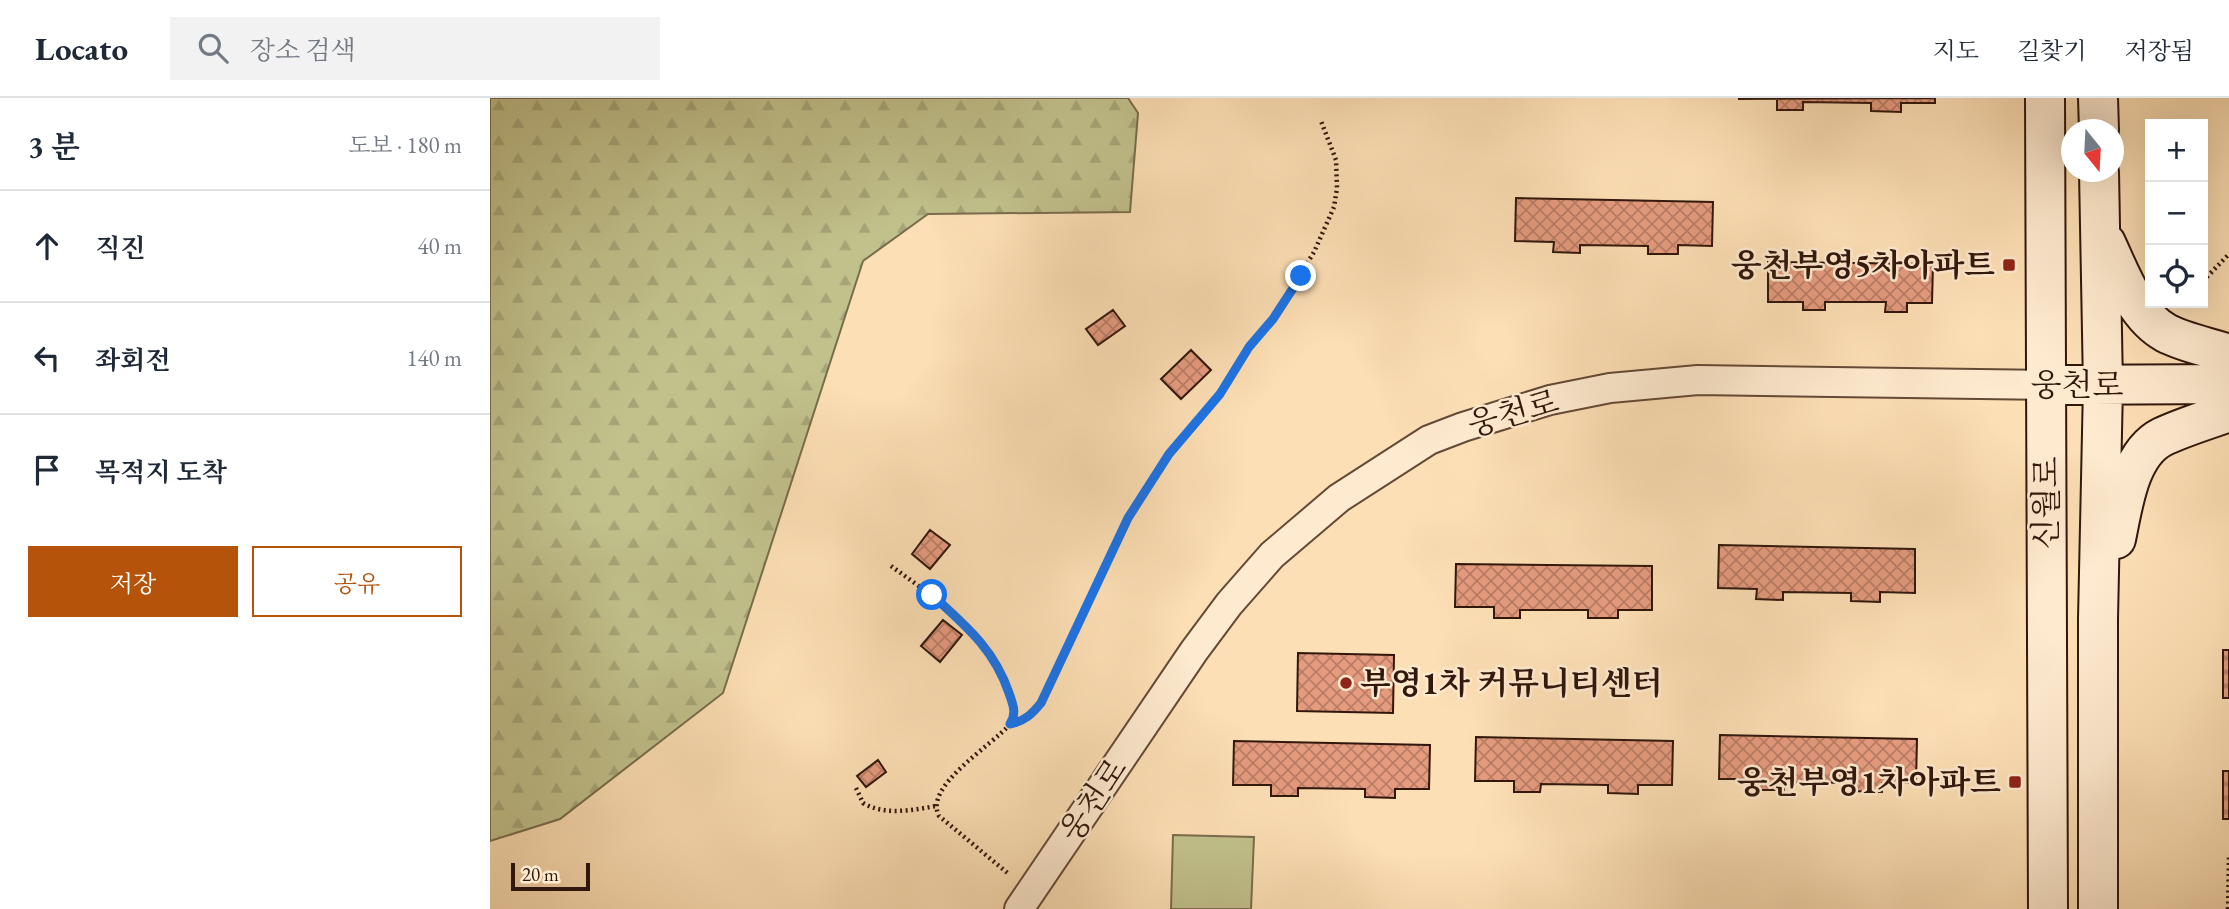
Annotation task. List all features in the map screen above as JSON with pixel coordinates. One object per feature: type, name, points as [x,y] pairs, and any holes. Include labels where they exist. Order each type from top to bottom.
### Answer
[{"type":"street","name":"신월로","points":[[2045,98],[2048,909]]},
{"type":"street","points":[[2098,98],[2099,119]]},
{"type":"street","name":"신월로","points":[[2098,909],[2098,619],[2104,386],[2099,182]]},
{"type":"street","points":[[2100,229],[2126,286],[2153,322],[2166,333],[2229,354]]},
{"type":"street","name":"웅천로","points":[[1024,900],[1194,651],[1272,555],[1339,498],[1429,440],[1463,426],[1550,400],[1610,388],[1698,380],[2104,386],[2229,384]]},
{"type":"street","points":[[2098,619],[2126,494],[2136,463],[2160,438],[2229,412]]},
{"type":"path","points":[[1010,724],[1022,722],[1041,703],[1128,518],[1169,454],[1220,394],[1249,347],[1273,319],[1314,252],[1334,207],[1338,188],[1336,160],[1321,121]]},
{"type":"path","points":[[2208,276],[2229,254]]},
{"type":"path","points":[[891,566],[932,595],[982,642],[991,653],[1006,684],[1014,707],[1010,724],[947,782],[938,795],[936,806],[939,816],[1024,900]]},
{"type":"path","points":[[856,788],[862,801],[872,807],[901,811],[936,806]]},
{"type":"path","points":[[2228,909],[2229,857]]},
{"type":"green space","points":[[490,98],[1128,98],[1138,113],[1130,212],[928,214],[863,261],[723,693],[560,819],[490,841]]},
{"type":"green space","points":[[1173,835],[1254,837],[1251,909],[1171,909]]},
{"type":"building","points":[[1935,98],[1935,103],[1901,103],[1901,112],[1871,111],[1871,103],[1803,102],[1803,110],[1777,110],[1777,99],[1738,99]]},
{"type":"building","points":[[1516,198],[1713,202],[1712,246],[1678,245],[1678,254],[1648,254],[1648,246],[1580,245],[1580,253],[1553,252],[1554,242],[1515,241]]},
{"type":"building","points":[[1768,262],[1933,264],[1932,303],[1907,303],[1907,312],[1885,312],[1886,302],[1825,302],[1825,310],[1803,310],[1803,302],[1768,302]]},
{"type":"building","points":[[1113,310],[1125,326],[1098,345],[1086,329]]},
{"type":"building","points":[[1191,350],[1211,370],[1181,399],[1161,379]]},
{"type":"building","points":[[930,530],[950,545],[930,569],[912,554]]},
{"type":"building","points":[[1719,545],[1915,549],[1915,593],[1880,592],[1880,602],[1851,601],[1851,593],[1783,592],[1783,600],[1756,599],[1757,589],[1718,588]]},
{"type":"building","points":[[1456,564],[1652,566],[1652,610],[1618,610],[1618,618],[1588,618],[1588,610],[1520,610],[1520,618],[1494,618],[1494,607],[1455,607]]},
{"type":"building","points":[[943,620],[962,635],[940,662],[921,646]]},
{"type":"building","points":[[2223,650],[2229,650],[2229,698],[2223,698]]},
{"type":"building","name":"부영1차 커뮤니티센터","points":[[1298,653],[1394,655],[1393,713],[1297,711]]},
{"type":"building","points":[[1720,735],[1917,739],[1916,783],[1882,783],[1882,792],[1852,791],[1852,783],[1784,782],[1784,790],[1757,790],[1758,779],[1719,779]]},
{"type":"building","points":[[1476,737],[1673,741],[1672,785],[1638,785],[1638,794],[1608,793],[1608,785],[1541,784],[1540,792],[1514,792],[1514,781],[1475,781]]},
{"type":"building","points":[[1234,741],[1430,745],[1429,789],[1395,789],[1395,798],[1365,797],[1365,789],[1298,788],[1298,796],[1271,796],[1271,785],[1233,785]]},
{"type":"building","points":[[878,760],[886,772],[866,787],[857,776]]},
{"type":"building","points":[[2223,771],[2229,771],[2229,819],[2223,819]]},
{"type":"place","name":"웅천부영5차아파트","points":[[2009,265]]},
{"type":"place","name":"부영1차 커뮤니티센터","points":[[1346,683]]},
{"type":"place","name":"웅천부영1차아파트","points":[[2015,782]]},
{"type":"route","points":[[932,595],[991,653],[1014,707],[1010,724],[1022,722],[1041,703],[1128,518],[1169,454],[1220,394],[1249,347],[1273,319],[1301,276]]}]
